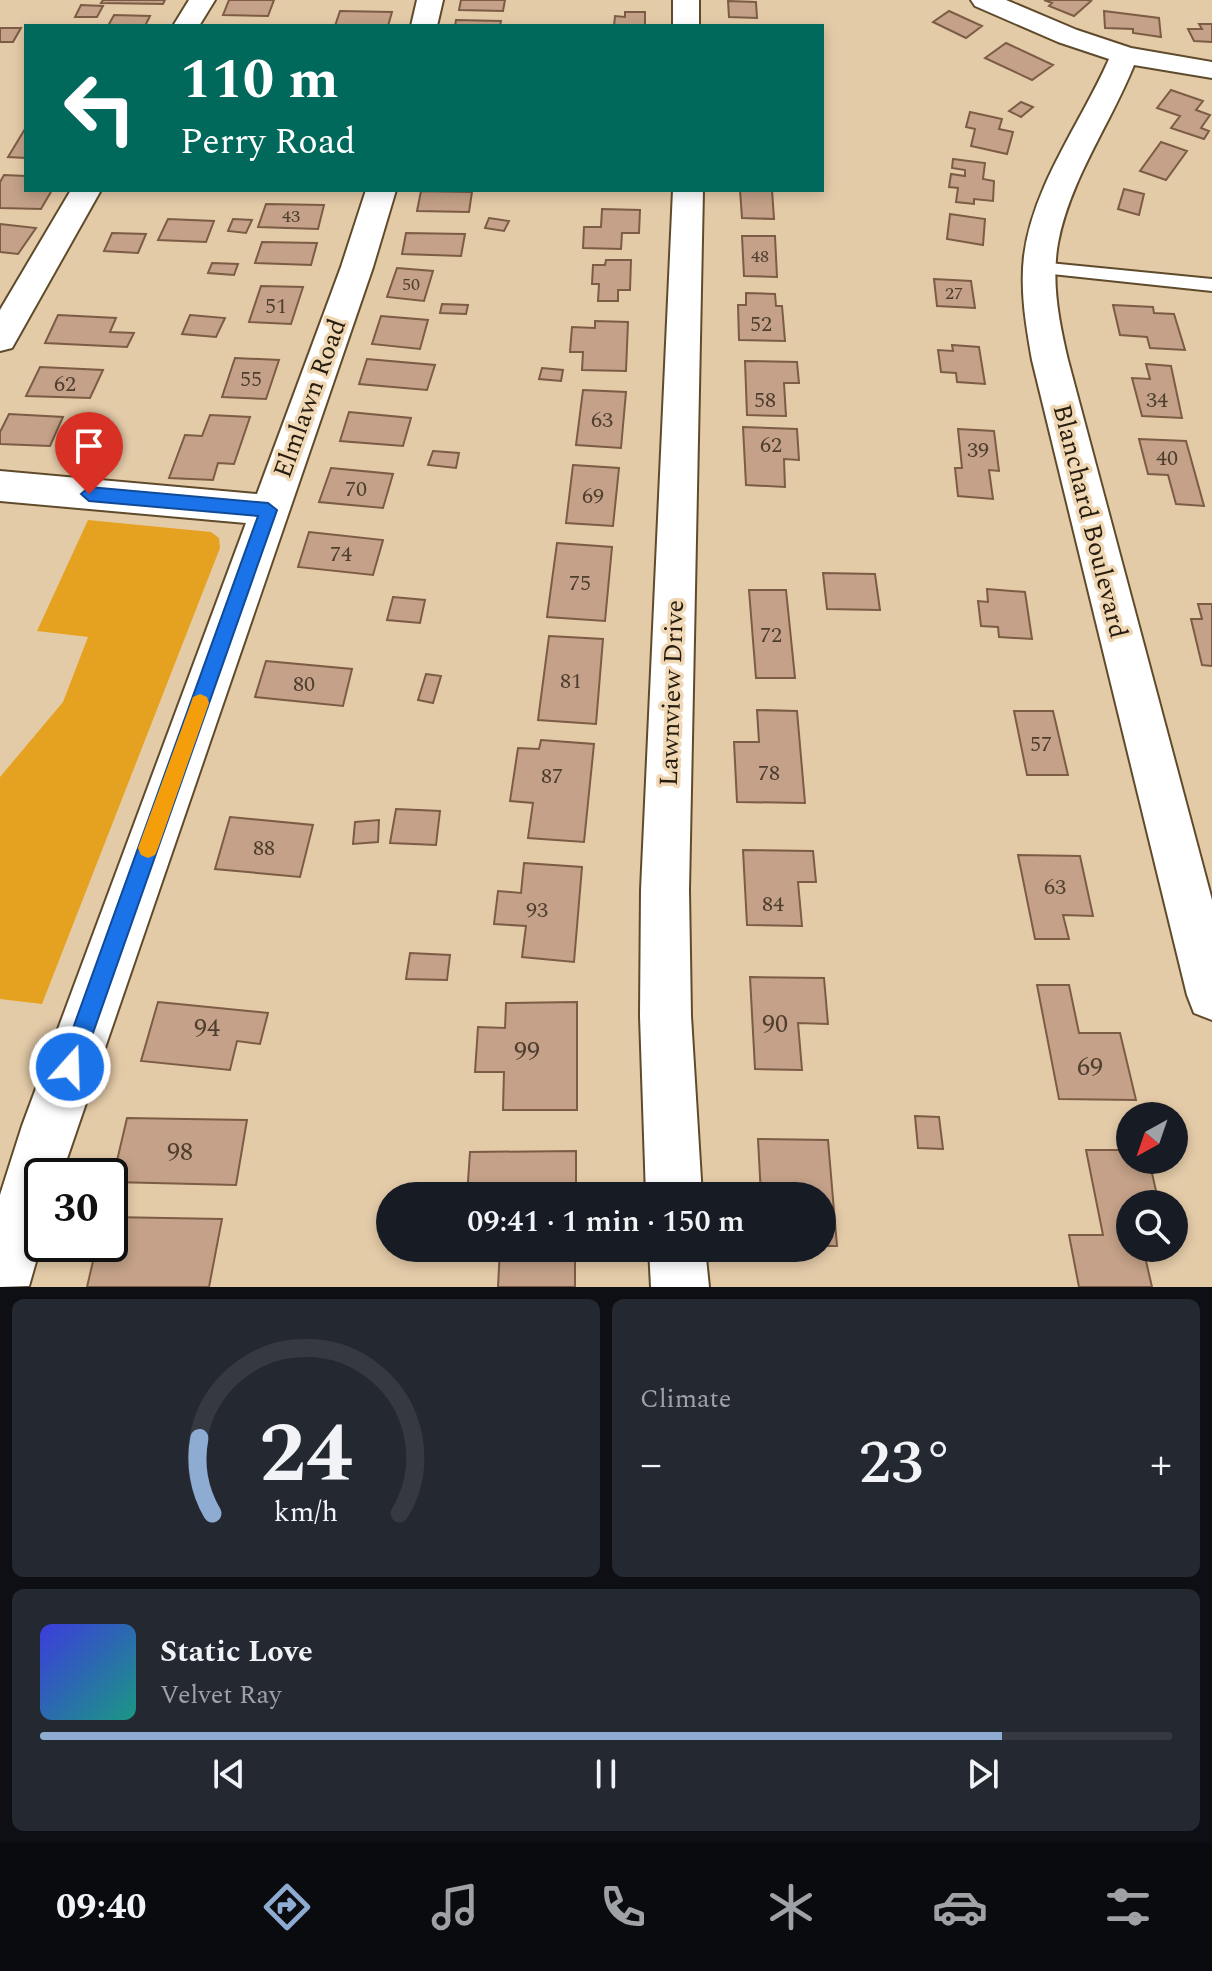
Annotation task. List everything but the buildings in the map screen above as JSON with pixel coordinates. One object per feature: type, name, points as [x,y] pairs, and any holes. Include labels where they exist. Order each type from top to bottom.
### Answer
[{"type":"street","points":[[187,24],[202,0]]},
{"type":"street","points":[[424,24],[430,0]]},
{"type":"street","points":[[686,0],[686,24]]},
{"type":"street","points":[[984,0],[1062,36],[1124,57],[1212,70]]},
{"type":"street","name":"Blanchard Boulevard","points":[[1124,57],[1049,217],[1039,268],[1040,301],[1050,360],[1212,995]]},
{"type":"street","points":[[0,339],[85,192]]},
{"type":"street","name":"Elmlawn Road","points":[[0,1286],[49,1126],[357,267],[380,192]]},
{"type":"street","name":"Lawnview Drive","points":[[673,1182],[665,970],[672,645],[688,192]]},
{"type":"street","points":[[0,486],[268,510]]},
{"type":"street","points":[[678,1262],[680,1287]]},
{"type":"lane","points":[[1039,268],[1212,285]]},
{"type":"shaded area","points":[[88,520],[211,532],[219,538],[220,548],[42,1004],[0,999],[0,777],[63,702],[88,637],[37,631]]},
{"type":"slow traffic","points":[[148,848],[200,703]]},
{"type":"route","points":[[70,1067],[268,510],[89,494]]}]
